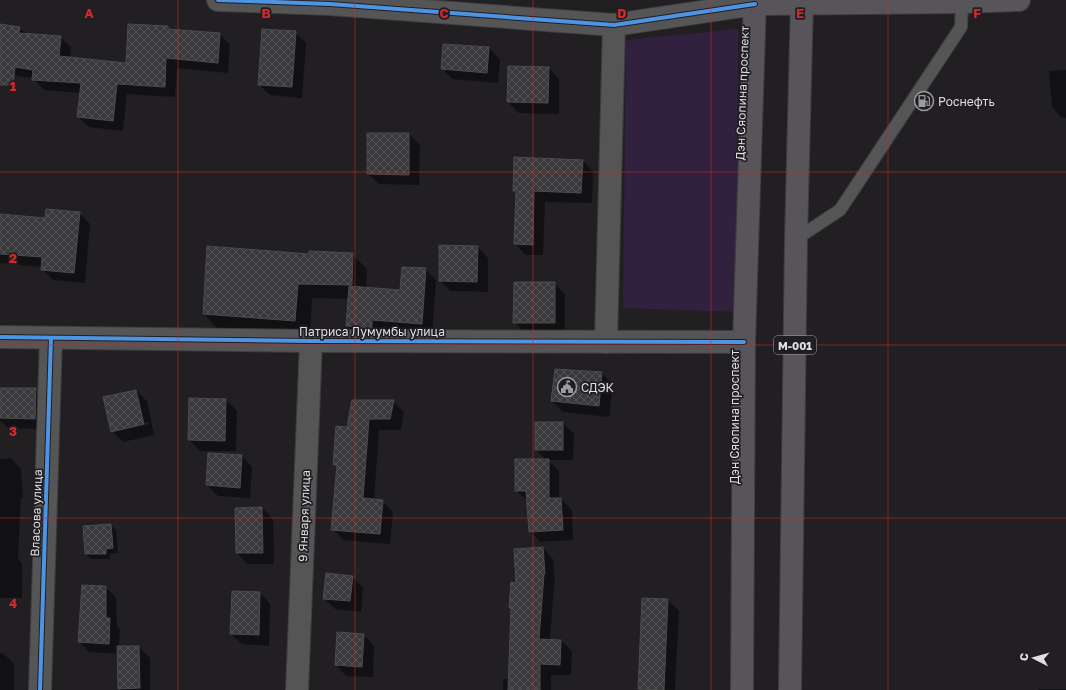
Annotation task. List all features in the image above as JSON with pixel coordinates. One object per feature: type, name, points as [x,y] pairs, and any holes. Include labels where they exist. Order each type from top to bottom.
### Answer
[{"type":"main road","points":[[755,2],[962,2],[1019,0]]},
{"type":"main road","name":"Дэн Сяопина проспект","points":[[742,690],[744,342],[755,2]]},
{"type":"main road","name":"M-001","points":[[790,690],[796,239],[802,2]]},
{"type":"street","points":[[218,0],[330,2],[614,25],[755,2]]},
{"type":"street","points":[[606,342],[614,25]]},
{"type":"street","name":"Патриса Лумумбы улица","points":[[0,337],[311,341],[744,342]]},
{"type":"street","name":"Власова улица","points":[[40,690],[51,338]]},
{"type":"street","name":"9 Января улица","points":[[297,690],[311,341]]},
{"type":"lane","points":[[796,239],[840,210],[961,27],[962,2]]},
{"type":"shaded area","points":[[738,29],[737,312],[623,308],[626,40]]},
{"type":"building","points":[[0,24],[20,27],[19,33],[61,36],[59,56],[126,63],[128,24],[168,26],[168,29],[220,33],[218,63],[166,58],[165,87],[117,84],[113,121],[77,117],[81,83],[32,80],[33,70],[15,67],[13,85],[0,85]]},
{"type":"building","points":[[262,29],[296,31],[292,87],[258,85]]},
{"type":"building","points":[[443,44],[489,47],[487,73],[441,69]]},
{"type":"building","points":[[508,66],[549,67],[548,103],[507,102]]},
{"type":"building","points":[[367,133],[409,133],[409,175],[367,174]]},
{"type":"building","points":[[514,157],[583,160],[581,193],[534,191],[533,245],[514,244],[516,191],[513,191]]},
{"type":"building","points":[[46,209],[80,212],[74,273],[41,270],[42,257],[0,254],[0,214],[45,218]]},
{"type":"building","points":[[439,245],[478,246],[477,282],[439,281]]},
{"type":"building","points":[[207,246],[309,254],[309,251],[353,253],[352,285],[298,284],[295,321],[203,314]]},
{"type":"building","points":[[402,267],[426,268],[422,324],[372,320],[372,328],[346,326],[349,286],[400,290]]},
{"type":"building","points":[[514,282],[555,282],[555,323],[513,323]]},
{"type":"building","points":[[555,369],[602,372],[599,406],[551,401]]},
{"type":"building","points":[[0,388],[36,388],[35,419],[0,418]]},
{"type":"building","points":[[136,390],[144,424],[111,432],[103,397]]},
{"type":"building","points":[[189,398],[226,399],[225,441],[188,440]]},
{"type":"building","points":[[352,400],[394,400],[390,419],[369,419],[363,498],[383,500],[380,534],[331,530],[337,465],[333,465],[336,426],[347,427]]},
{"type":"building","points":[[535,422],[563,422],[563,450],[535,450]]},
{"type":"building","points":[[208,453],[242,455],[240,488],[206,485]]},
{"type":"building","points":[[515,459],[549,459],[549,498],[561,498],[563,530],[529,532],[526,491],[515,491]]},
{"type":"building","points":[[262,507],[263,553],[236,553],[235,508]]},
{"type":"building","points":[[111,524],[113,548],[106,549],[106,554],[85,554],[83,526]]},
{"type":"building","points":[[543,547],[545,574],[539,639],[561,640],[560,665],[540,664],[540,690],[508,690],[511,608],[509,608],[511,582],[516,583],[514,549]]},
{"type":"building","points":[[326,573],[353,576],[350,601],[323,599]]},
{"type":"building","points":[[82,585],[106,586],[106,618],[110,618],[109,644],[78,642]]},
{"type":"building","points":[[232,591],[260,592],[259,635],[230,634]]},
{"type":"building","points":[[642,598],[668,599],[664,690],[638,689]]},
{"type":"building","points":[[337,632],[364,634],[362,667],[335,665]]},
{"type":"building","points":[[117,646],[139,646],[140,688],[118,689]]},
{"type":"cycle path","points":[[218,0],[330,4],[614,25],[755,4]]},
{"type":"cycle path","points":[[0,337],[311,341],[744,342]]},
{"type":"cycle path","points":[[40,690],[51,338]]},
{"type":"place","name":"Роснефть","points":[[924,101]]},
{"type":"place","name":"СДЭК","points":[[567,387]]}]
